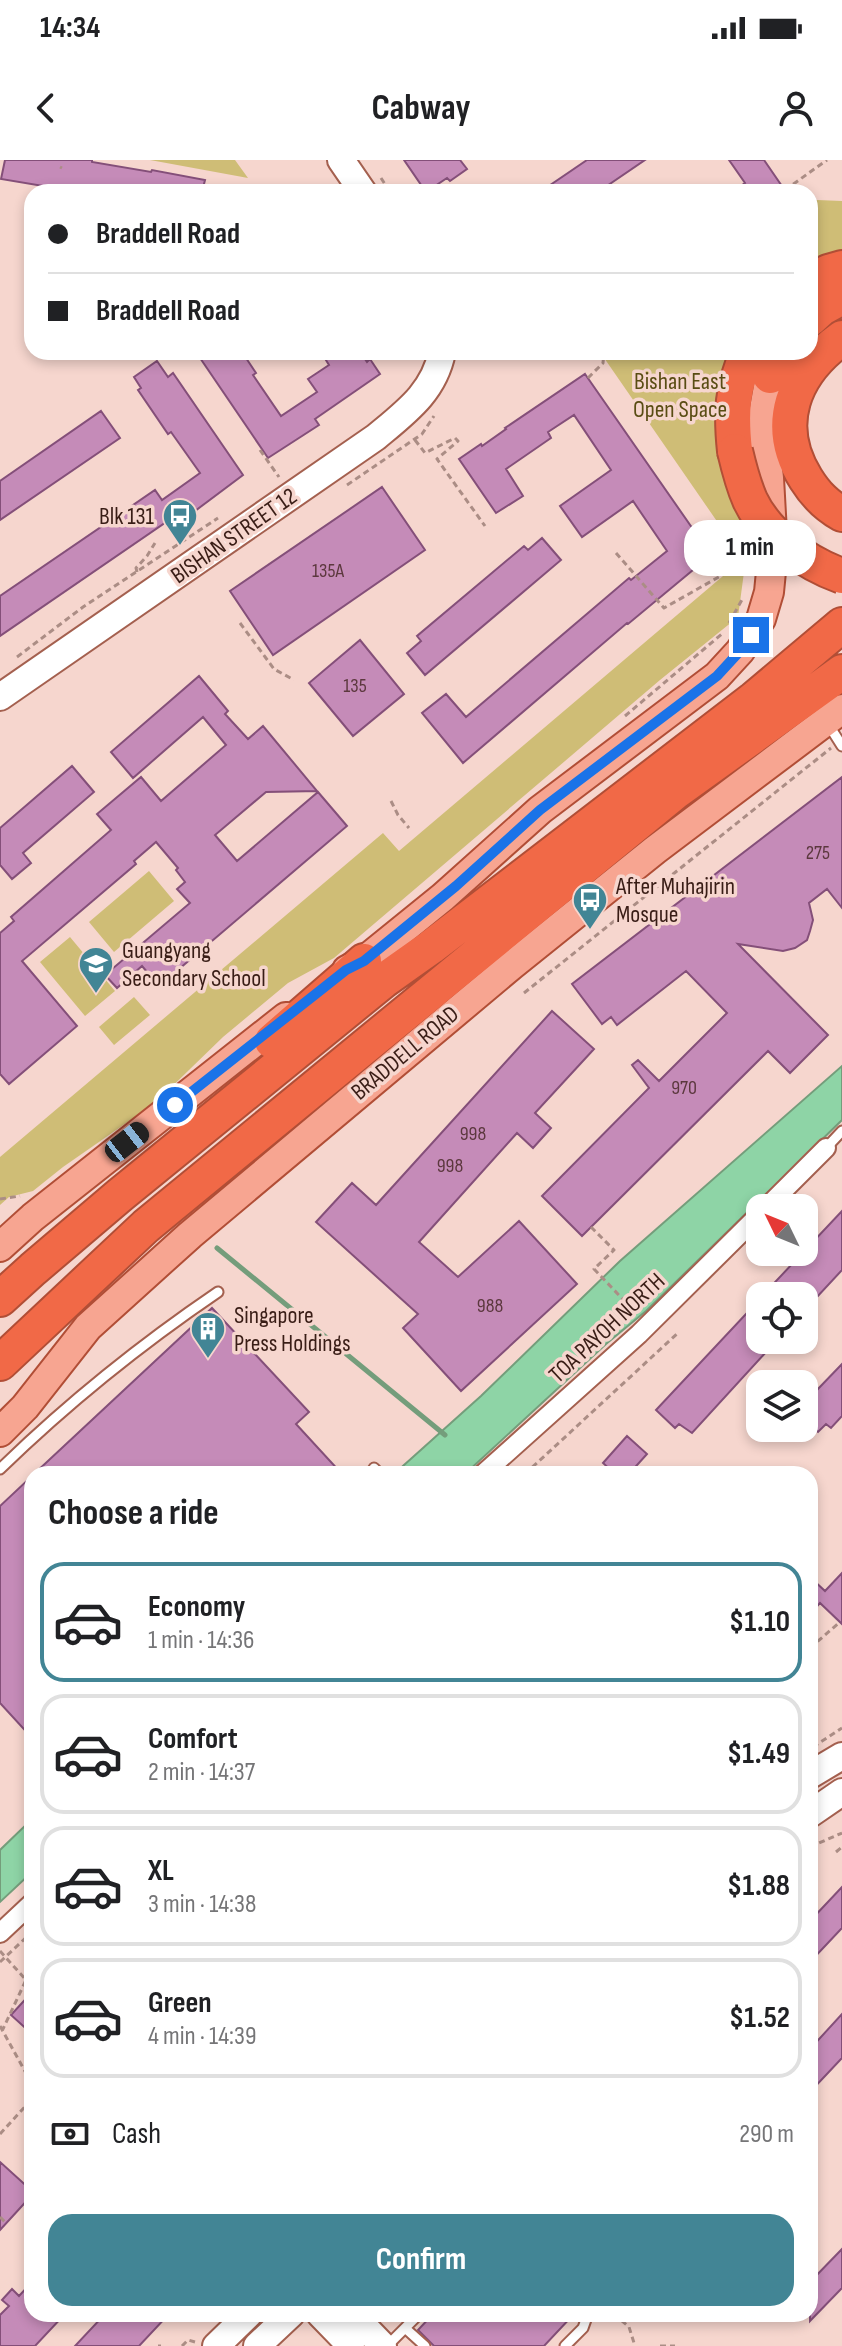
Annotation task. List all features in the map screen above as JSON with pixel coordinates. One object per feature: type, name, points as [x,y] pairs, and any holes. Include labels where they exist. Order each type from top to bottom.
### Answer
[{"type":"highway","points":[[818,278],[842,268]]},
{"type":"highway","points":[[818,312],[842,297]]},
{"type":"highway","points":[[818,358],[842,338]]},
{"type":"highway","points":[[768,360],[739,372],[731,414],[740,476],[751,503],[795,552],[821,568],[842,576]]},
{"type":"highway","points":[[816,360],[796,390],[790,412],[792,451],[815,493],[829,507],[842,514]]},
{"type":"highway","points":[[13,1263],[120,1195],[383,981],[754,699],[842,625]]},
{"type":"highway","points":[[754,699],[842,641]]},
{"type":"highway","name":"BRADDELL ROAD","points":[[0,1363],[146,1226],[674,793],[842,672]]},
{"type":"highway","points":[[0,1331],[130,1212],[395,989],[416,958]]},
{"type":"highway","points":[[0,1299],[13,1263],[69,1211],[295,1023],[364,961]]},
{"type":"main road","points":[[818,330],[842,315]]},
{"type":"main road","points":[[364,961],[456,886],[540,810],[717,676],[740,651],[761,619],[769,592],[773,551],[762,420],[773,360]]},
{"type":"main road","name":"BRADDELL ROAD","points":[[0,1432],[25,1407],[88,1327],[190,1235],[512,965],[655,850],[837,729]]},
{"type":"main road","points":[[0,1407],[88,1327]]},
{"type":"street","points":[[341,160],[358,184]]},
{"type":"street","name":"BISHAN STREET 12","points":[[0,697],[376,437],[414,406],[429,387],[440,360]]},
{"type":"street","points":[[780,1194],[826,1148]]},
{"type":"street","name":"TOA PAYOH NORTH","points":[[492,1466],[639,1334],[746,1228]]},
{"type":"street","points":[[818,1770],[842,1756]]},
{"type":"street","points":[[818,1808],[842,1792]]},
{"type":"street","points":[[0,1933],[24,1910]]},
{"type":"street","points":[[216,2346],[241,2322]]},
{"type":"street","points":[[257,2346],[282,2322]]},
{"type":"street","points":[[328,2322],[351,2346]]},
{"type":"street","points":[[360,2322],[385,2346]]},
{"type":"lane","points":[[826,1148],[842,1131]]},
{"type":"lane","points":[[0,1469],[86,1389],[139,1347],[218,1292]]},
{"type":"lane","points":[[385,2346],[411,2322]]},
{"type":"lane","points":[[565,2346],[585,2322]]},
{"type":"lane","points":[[405,2328],[425,2346]]},
{"type":"path","points":[[793,184],[827,160]]},
{"type":"path","points":[[588,378],[603,360]]},
{"type":"path","points":[[415,439],[425,453],[455,438],[458,441],[437,459],[485,526]]},
{"type":"path","points":[[260,450],[279,477]]},
{"type":"path","points":[[12,661],[83,607],[228,512]]},
{"type":"path","points":[[137,572],[136,568],[155,543]]},
{"type":"path","points":[[616,553],[664,608],[747,561],[771,565]]},
{"type":"path","points":[[240,623],[274,669],[294,680]]},
{"type":"path","points":[[524,993],[837,729]]},
{"type":"path","points":[[391,801],[409,828]]},
{"type":"path","points":[[591,1227],[614,1250],[594,1269],[641,1318]]},
{"type":"path","points":[[534,1466],[679,1332]]},
{"type":"path","points":[[818,1641],[840,1622]]},
{"type":"path","points":[[818,1744],[842,1728]]},
{"type":"path","points":[[818,1844],[842,1833]]},
{"type":"path","points":[[836,1852],[842,1847]]},
{"type":"path","points":[[0,1962],[24,1939]]},
{"type":"path","points":[[0,1951],[24,1978]]},
{"type":"path","points":[[24,1984],[2,2028],[24,2069]]},
{"type":"path","points":[[0,2134],[24,2108]]},
{"type":"path","points":[[0,2217],[6,2223]]},
{"type":"path","points":[[623,2322],[629,2327],[635,2346]]},
{"type":"path","points":[[660,2346],[675,2346]]},
{"type":"green space","points":[[150,160],[235,160],[248,178]]},
{"type":"green space","points":[[818,200],[842,201],[842,254],[818,264]]},
{"type":"green space","name":"Bishan East Open Space","points":[[606,360],[734,360],[746,557],[738,617],[334,958],[288,983],[223,1037],[155,1103],[33,1191],[9,1197],[0,1205],[0,1157],[383,833],[399,851],[743,559]]},
{"type":"green space","points":[[149,871],[174,901],[114,952],[89,922]]},
{"type":"green space","points":[[70,937],[115,991],[85,1016],[40,962]]},
{"type":"green space","points":[[134,997],[150,1015],[114,1045],[99,1027]]},
{"type":"shaded area","points":[[842,1066],[842,1120],[766,1194],[746,1194],[746,1214],[646,1311],[474,1466],[403,1466],[481,1396],[620,1261]]},
{"type":"shaded area","points":[[24,1827],[24,1880],[0,1902],[0,1850]]},
{"type":"building","points":[[5,160],[92,160],[205,180],[204,184],[31,184],[1,179]]},
{"type":"building","points":[[404,160],[460,160],[467,169],[450,181],[447,178],[438,184],[420,184]]},
{"type":"building","points":[[587,160],[645,160],[610,184],[552,184]]},
{"type":"building","points":[[729,160],[764,160],[780,184],[744,184]]},
{"type":"building","points":[[201,360],[247,360],[256,373],[253,375],[281,416],[317,392],[308,379],[329,365],[326,360],[371,360],[380,374],[315,419],[319,425],[268,458]]},
{"type":"building","points":[[157,361],[168,377],[173,373],[243,475],[195,511],[191,505],[0,636],[0,596],[155,490],[162,500],[200,473],[138,390],[141,388],[134,377]]},
{"type":"building","points":[[585,374],[711,555],[463,763],[422,713],[446,694],[466,717],[629,578],[631,580],[667,551],[633,501],[582,537],[560,506],[611,470],[574,415],[548,432],[551,438],[506,469],[523,496],[496,513],[459,459]]},
{"type":"building","points":[[101,411],[120,438],[0,520],[0,481]]},
{"type":"building","points":[[382,487],[425,550],[273,655],[230,591]]},
{"type":"building","points":[[542,538],[561,560],[425,675],[407,653],[421,641],[417,636],[524,546],[528,550]]},
{"type":"building","points":[[360,640],[404,694],[353,736],[309,683]]},
{"type":"building","points":[[199,676],[228,711],[225,714],[248,739],[263,726],[317,791],[266,792],[215,835],[237,861],[318,792],[347,826],[159,986],[142,966],[117,988],[105,975],[190,903],[177,889],[185,882],[176,870],[178,868],[156,842],[134,861],[136,864],[22,961],[77,1026],[9,1084],[0,1074],[0,933],[14,921],[11,917],[111,830],[97,814],[141,777],[161,801],[226,745],[203,717],[133,778],[111,752]]},
{"type":"building","points":[[72,766],[94,792],[23,853],[31,863],[12,879],[0,865],[0,828]]},
{"type":"building","points":[[842,777],[842,908],[827,889],[809,903],[813,920],[810,931],[807,940],[795,948],[783,951],[738,944],[828,1035],[790,1073],[768,1051],[582,1236],[542,1196],[649,1088],[632,1065],[638,1060],[659,1081],[727,1013],[686,971],[617,1025],[611,1017],[602,1024],[572,984]]},
{"type":"building","points":[[552,1011],[594,1049],[535,1113],[551,1128],[533,1148],[517,1133],[419,1242],[458,1277],[519,1221],[577,1284],[461,1391],[403,1328],[418,1314],[316,1222],[352,1183],[376,1205]]},
{"type":"building","points":[[842,1211],[842,1270],[818,1296],[818,1282],[775,1282],[790,1266],[818,1266],[818,1236]]},
{"type":"building","name":"Singapore Press Holdings","points":[[212,1308],[309,1412],[296,1424],[335,1466],[43,1466]]},
{"type":"building","points":[[746,1314],[746,1354],[764,1354],[746,1370],[746,1374],[692,1433],[679,1424],[675,1428],[656,1410]]},
{"type":"building","points":[[842,1364],[842,1416],[831,1428],[826,1424],[818,1432],[818,1389]]},
{"type":"building","points":[[627,1436],[647,1454],[636,1466],[606,1466],[603,1463]]},
{"type":"building","points":[[24,1484],[24,1729],[0,1703],[0,1506]]},
{"type":"building","points":[[842,1573],[842,1624],[820,1603],[818,1605],[818,1584],[825,1591]]},
{"type":"building","points":[[842,1887],[842,1928],[818,1954],[818,1912]]},
{"type":"building","points":[[24,2001],[24,2027],[11,2015]]},
{"type":"building","points":[[842,2014],[842,2058],[818,2084],[818,2040]]},
{"type":"building","points":[[0,2162],[24,2184],[24,2204],[0,2230]]},
{"type":"building","points":[[842,2249],[842,2288],[818,2313],[818,2274]]},
{"type":"building","points":[[12,2289],[19,2296],[24,2291],[24,2322],[58,2322],[35,2346],[0,2346],[0,2315],[9,2306],[2,2300]]},
{"type":"building","points":[[98,2322],[162,2322],[139,2346],[75,2346]]},
{"type":"building","points":[[426,2322],[566,2322],[544,2346],[434,2346],[418,2330]]},
{"type":"waterway","points":[[217,1248],[445,1435]]},
{"type":"place","name":"Blk 131","points":[[180,547]]},
{"type":"place","name":"After Muhajirin Mosque","points":[[590,931]]},
{"type":"place","name":"Guangyang Secondary School","points":[[96,995]]},
{"type":"place","name":"Singapore Press Holdings","points":[[208,1360]]},
{"type":"route","points":[[175,1105],[346,970],[364,961],[456,886],[540,810],[717,676],[751,635]]}]
